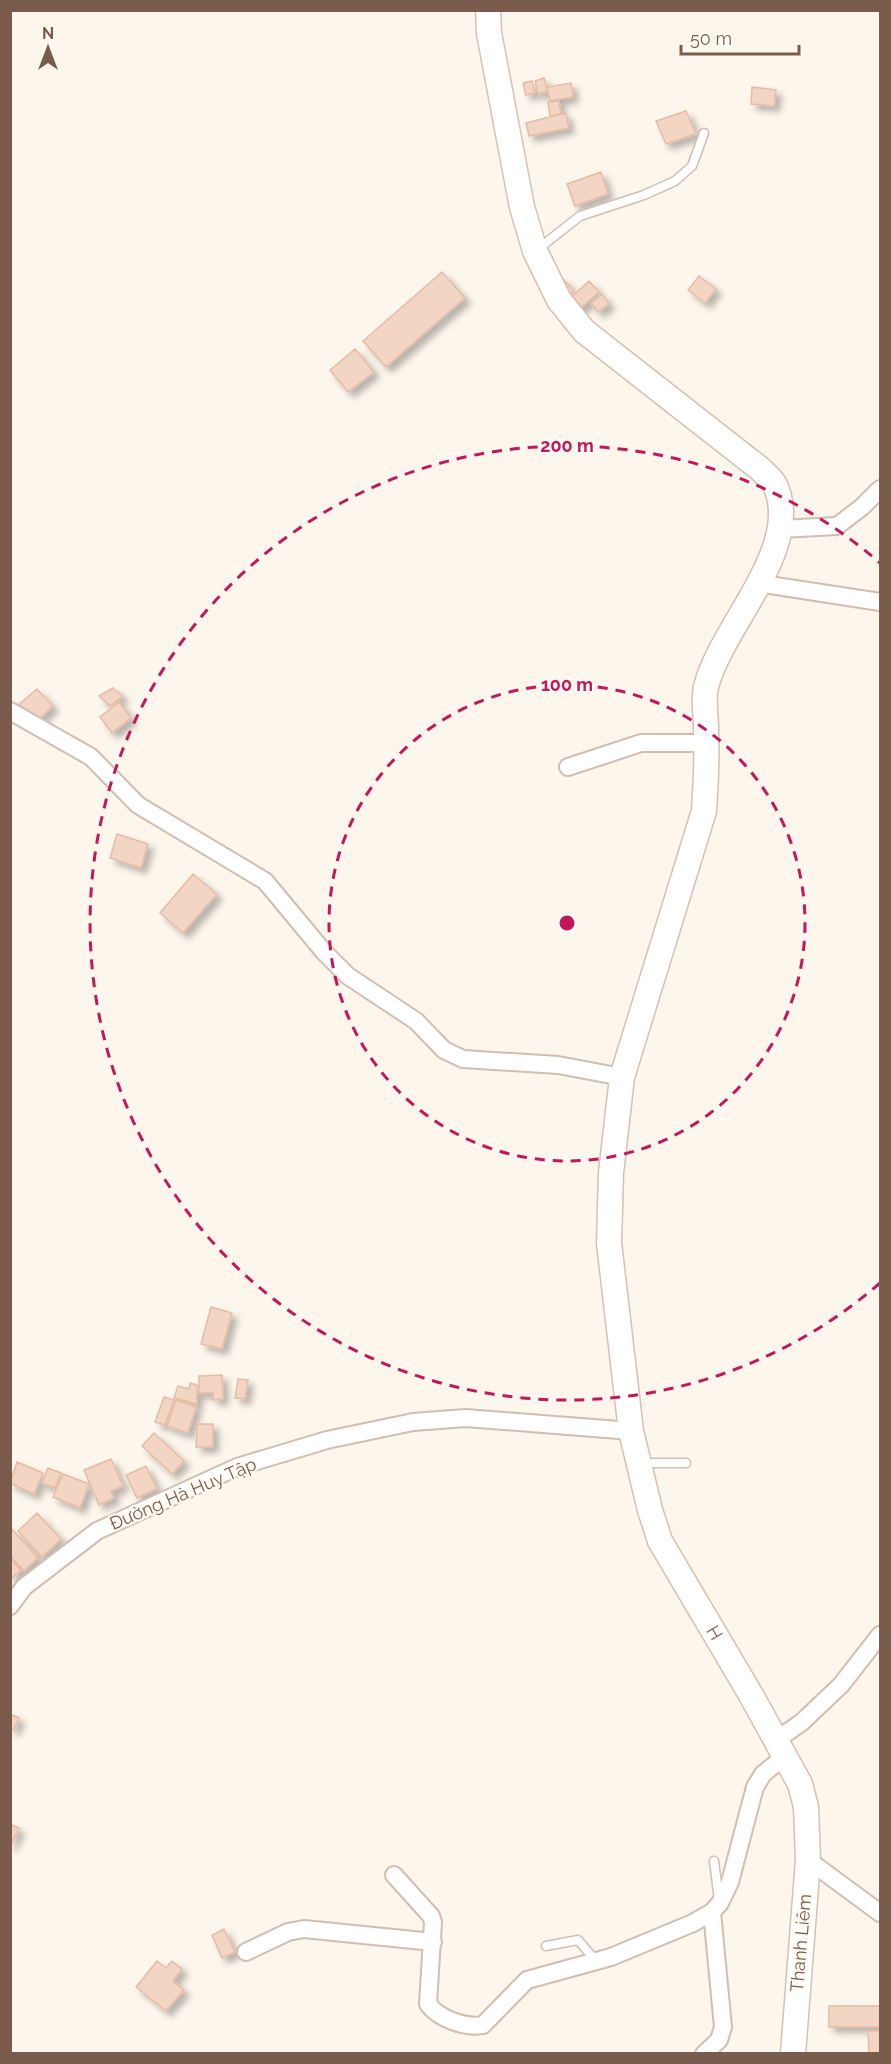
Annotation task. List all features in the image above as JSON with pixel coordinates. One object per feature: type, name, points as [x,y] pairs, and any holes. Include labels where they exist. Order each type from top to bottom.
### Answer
[{"type":"street","points":[[488,10],[489,33],[522,207],[536,251],[559,300],[584,331],[759,468],[774,483],[780,504],[781,529],[837,526],[862,507],[880,489]]},
{"type":"street","name":"H","points":[[781,529],[773,553],[714,664],[705,689],[704,811],[622,1077],[611,1173],[609,1244],[631,1431],[660,1541],[800,1784],[806,1807],[808,1832]]},
{"type":"street","points":[[757,583],[880,602]]},
{"type":"street","points":[[10,711],[91,758],[138,805],[265,881],[324,952],[348,976],[416,1021],[444,1050],[463,1059],[558,1065],[622,1077]]},
{"type":"street","points":[[568,767],[641,743],[706,743]]},
{"type":"street","name":"Đường Hà Huy Tập","points":[[10,1606],[24,1587],[97,1531],[237,1467],[327,1440],[413,1422],[466,1419],[631,1431]]},
{"type":"street","points":[[394,1875],[431,1916],[433,1942],[428,2004],[440,2015],[473,2027],[491,2020],[517,1987],[526,1980],[596,1961],[693,1923],[716,1908],[730,1882],[755,1787],[763,1774],[802,1722],[841,1685],[880,1635]]},
{"type":"street","name":"Thanh Liêm","points":[[792,2054],[808,1860],[808,1832]]},
{"type":"street","points":[[808,1860],[880,1913]]},
{"type":"street","points":[[704,2054],[719,2040],[723,2027],[716,1908]]},
{"type":"street","points":[[246,1952],[288,1932],[304,1929],[433,1942]]},
{"type":"lane","points":[[536,251],[580,216],[644,195],[675,181],[692,166],[704,133]]},
{"type":"lane","points":[[639,1463],[686,1463]]},
{"type":"lane","points":[[714,1861],[716,1908]]},
{"type":"lane","points":[[546,1947],[578,1940],[596,1961]]},
{"type":"building","points":[[544,78],[548,91],[538,94],[535,81]]},
{"type":"building","points":[[532,81],[535,93],[526,95],[523,83]]},
{"type":"building","points":[[571,83],[573,97],[550,101],[547,87]]},
{"type":"building","points":[[752,87],[776,90],[774,106],[751,104]]},
{"type":"building","points":[[559,101],[561,114],[550,116],[548,102]]},
{"type":"building","points":[[686,111],[696,134],[666,144],[656,121]]},
{"type":"building","points":[[566,114],[569,128],[529,136],[526,123]]},
{"type":"building","points":[[601,172],[608,194],[575,206],[567,184]]},
{"type":"building","points":[[442,272],[465,298],[386,367],[363,341]]},
{"type":"building","points":[[699,276],[716,289],[705,303],[688,290]]},
{"type":"building","points":[[562,278],[574,291],[559,305],[547,291]]},
{"type":"building","points":[[589,281],[599,292],[574,314],[565,303]]},
{"type":"building","points":[[602,294],[609,304],[598,312],[591,303]]},
{"type":"building","points":[[355,349],[374,372],[348,392],[330,370]]},
{"type":"building","points":[[113,688],[123,696],[110,706],[99,696]]},
{"type":"building","points":[[37,689],[53,706],[35,723],[18,705]]},
{"type":"building","points":[[119,702],[131,718],[112,733],[100,717]]},
{"type":"building","points":[[117,834],[148,844],[141,868],[110,858]]},
{"type":"building","points":[[193,874],[217,894],[183,933],[160,913]]},
{"type":"building","points":[[211,1307],[232,1313],[222,1349],[201,1344]]},
{"type":"building","points":[[222,1375],[223,1399],[213,1400],[213,1393],[199,1393],[199,1376]]},
{"type":"building","points":[[238,1379],[248,1380],[245,1399],[235,1398]]},
{"type":"building","points":[[190,1383],[197,1385],[197,1404],[174,1398],[178,1386],[189,1389]]},
{"type":"building","points":[[164,1397],[174,1400],[165,1425],[155,1422]]},
{"type":"building","points":[[176,1400],[196,1407],[188,1433],[167,1426]]},
{"type":"building","points":[[197,1424],[213,1424],[213,1447],[196,1447]]},
{"type":"building","points":[[154,1433],[184,1461],[172,1474],[142,1446]]},
{"type":"building","points":[[111,1459],[123,1486],[111,1491],[114,1498],[99,1505],[84,1470]]},
{"type":"building","points":[[17,1462],[43,1473],[34,1494],[10,1483]]},
{"type":"building","points":[[146,1466],[157,1489],[137,1498],[126,1475]]},
{"type":"building","points":[[48,1468],[61,1473],[55,1488],[42,1483]]},
{"type":"building","points":[[63,1474],[89,1484],[80,1508],[53,1497]]},
{"type":"building","points":[[37,1513],[61,1539],[42,1557],[18,1531]]},
{"type":"building","points":[[10,1527],[38,1558],[24,1571],[10,1556]]},
{"type":"building","points":[[10,1559],[21,1570],[10,1580]]},
{"type":"building","points":[[10,1714],[19,1718],[14,1730],[10,1728]]},
{"type":"building","points":[[10,1824],[19,1828],[10,1847]]},
{"type":"building","points":[[224,1929],[235,1952],[222,1958],[212,1935]]},
{"type":"building","points":[[157,1961],[166,1968],[172,1961],[182,1969],[173,1981],[184,1990],[166,2011],[136,1987]]},
{"type":"building","points":[[829,2006],[880,2006],[880,2027],[829,2027]]},
{"type":"building","points":[[868,2031],[880,2031],[880,2054],[869,2054]]}]
